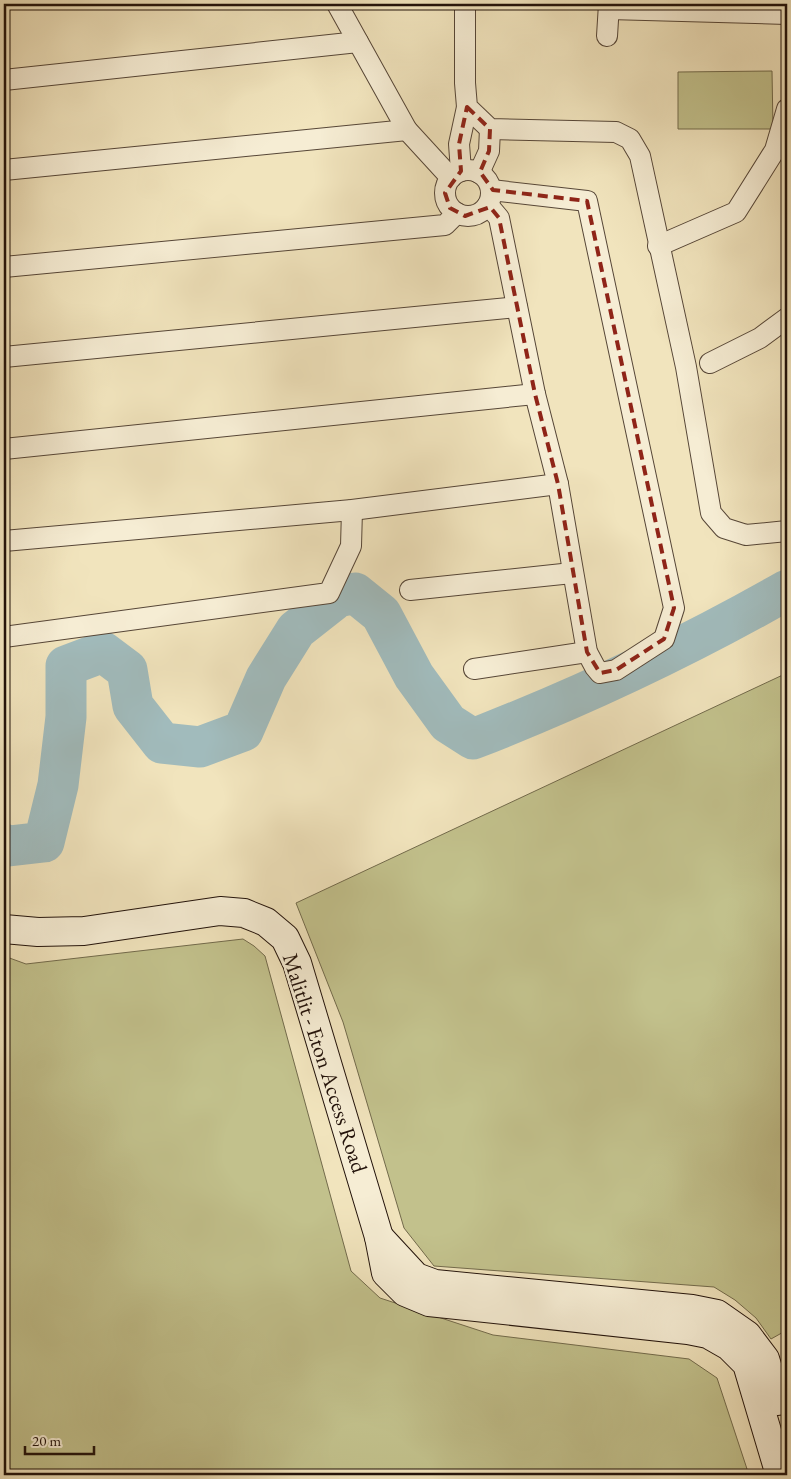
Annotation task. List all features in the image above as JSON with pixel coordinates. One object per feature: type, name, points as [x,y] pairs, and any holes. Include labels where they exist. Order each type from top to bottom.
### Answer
[{"type":"street","points":[[337,4],[406,130],[464,174],[487,180],[489,197],[499,218],[535,394],[558,484],[587,652],[600,673],[616,670],[664,639],[674,608],[587,201],[489,197]]},
{"type":"street","points":[[464,174],[459,144],[467,107],[464,83],[465,4]]},
{"type":"street","points":[[606,36],[609,6],[787,14]]},
{"type":"street","points":[[4,80],[358,42]]},
{"type":"street","points":[[467,107],[490,129],[616,132],[630,139],[640,156],[658,246],[686,367],[711,513],[724,528],[746,535],[787,531]]},
{"type":"street","points":[[658,246],[736,212],[775,150],[787,109]]},
{"type":"street","points":[[489,197],[482,211],[474,215],[465,216],[456,213],[446,201],[445,192],[447,184],[464,174],[489,151],[490,129]]},
{"type":"street","points":[[4,170],[406,130]]},
{"type":"street","points":[[4,267],[445,225],[456,213]]},
{"type":"street","points":[[4,356],[517,307]]},
{"type":"street","points":[[710,363],[760,338],[787,318]]},
{"type":"street","points":[[4,449],[535,394]]},
{"type":"street","points":[[4,541],[352,510],[558,484]]},
{"type":"street","points":[[4,637],[329,592],[351,546],[352,510]]},
{"type":"street","points":[[410,590],[572,573]]},
{"type":"street","points":[[474,669],[587,652]]},
{"type":"street","name":"Malitlit - Eton Access Road","points":[[4,929],[38,932],[84,931],[220,910],[244,914],[266,922],[285,938],[297,963],[379,1237],[386,1273],[405,1292],[429,1302],[688,1330],[708,1334],[729,1346],[747,1364],[780,1475]]},
{"type":"street","name":"Malitlit - Eton Access Road","points":[[379,1237],[416,1277],[435,1284],[692,1309],[717,1314],[747,1335],[765,1359],[787,1432]]},
{"type":"highlighted area","points":[[467,107],[490,129],[489,151],[480,172],[493,190],[587,201],[674,608],[664,639],[616,670],[600,673],[587,652],[558,484],[535,394],[499,218],[490,207],[465,216],[450,208],[445,193],[461,171],[459,144]]},
{"type":"shaded area","points":[[772,71],[773,129],[678,129],[678,72]]},
{"type":"shaded area","points":[[787,673],[787,1330],[771,1339],[756,1318],[735,1300],[714,1287],[434,1266],[404,1228],[343,1022],[296,903]]},
{"type":"shaded area","points":[[243,939],[265,956],[351,1271],[380,1298],[493,1335],[689,1359],[717,1378],[749,1475],[4,1475],[4,956],[26,964]]},
{"type":"waterway","points":[[4,844],[9,846],[44,842],[58,785],[66,717],[66,666],[103,652],[127,670],[133,706],[162,743],[200,747],[243,731],[266,678],[296,630],[338,597],[355,593],[381,614],[414,676],[448,723],[473,739],[554,706],[633,670],[787,590]]}]
